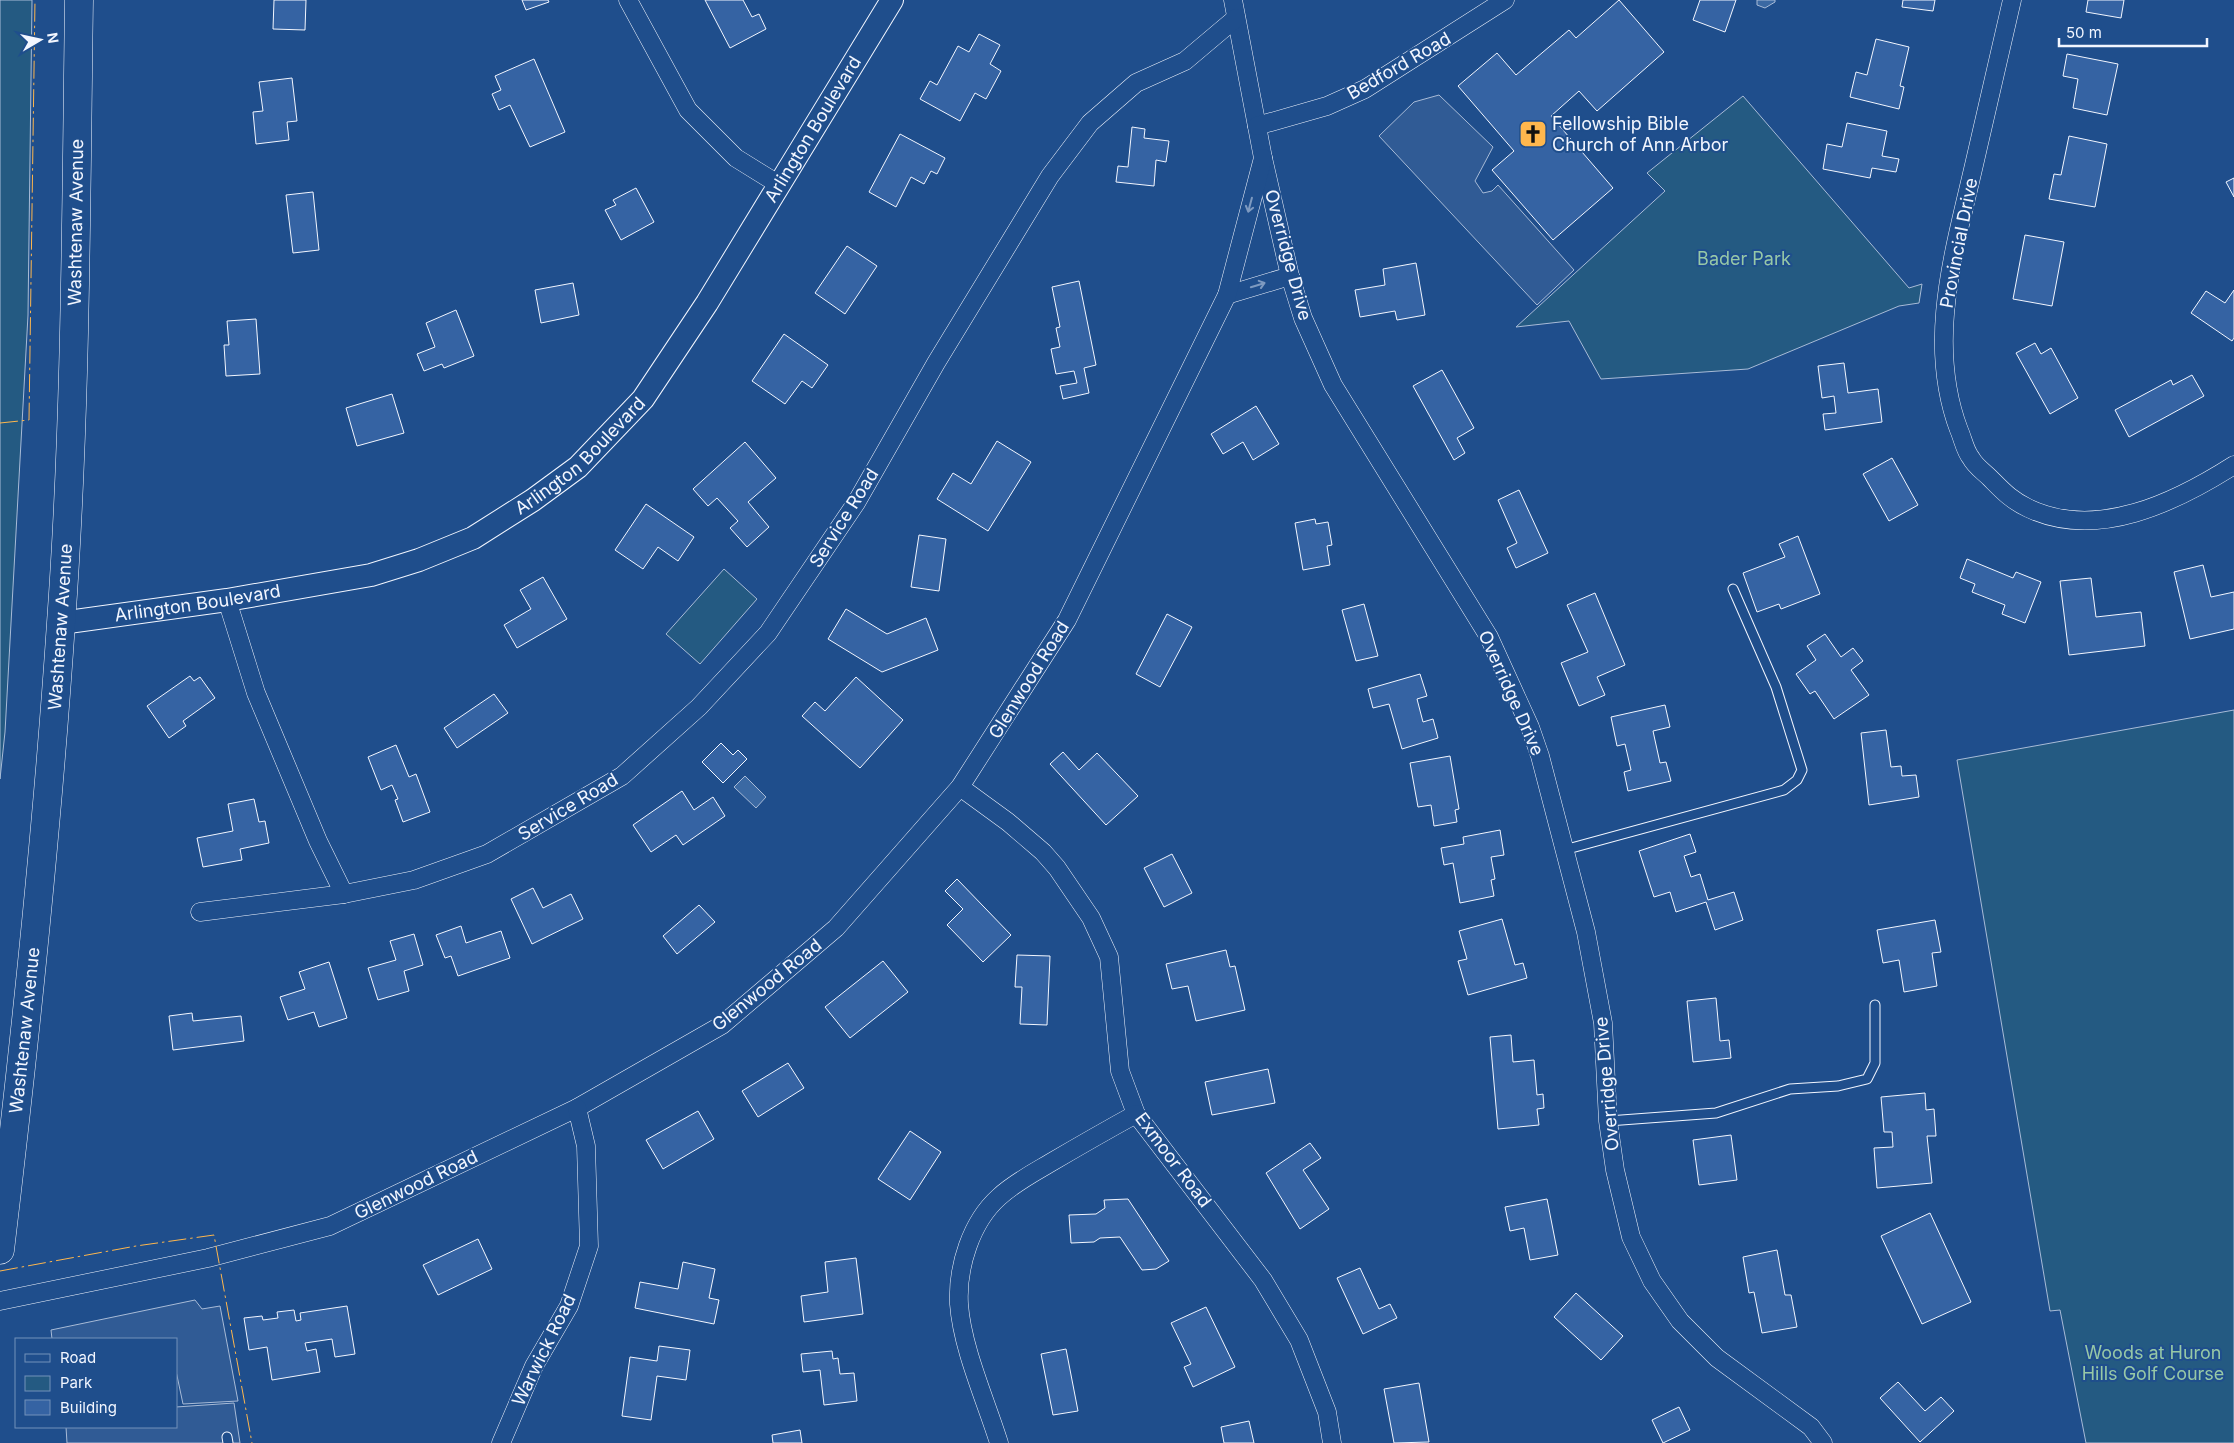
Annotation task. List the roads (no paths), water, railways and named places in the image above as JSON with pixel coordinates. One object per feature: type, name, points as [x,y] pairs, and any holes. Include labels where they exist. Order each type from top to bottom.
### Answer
[{"type":"main road","name":"Washtenaw Avenue","points":[[0,1250],[39,906],[62,623],[72,403],[79,0]]},
{"type":"street","points":[[628,0],[688,110],[736,158],[778,184]]},
{"type":"street","name":"Arlington Boulevard","points":[[62,623],[227,600],[367,576],[419,560],[473,538],[533,500],[578,467],[643,399],[707,303],[892,0]]},
{"type":"street","name":"Overridge Drive","points":[[1233,0],[1263,158],[1290,276],[1303,318],[1333,385],[1489,638],[1535,741],[1586,932],[1603,1023],[1608,1120],[1615,1170],[1631,1237],[1652,1281],[1680,1322],[1717,1358],[1811,1427],[1823,1443]]},
{"type":"street","name":"Bedford Road","points":[[1256,126],[1326,106],[1365,90],[1505,0]]},
{"type":"street","name":"Provincial Drive","points":[[2012,0],[1951,268],[1943,331],[1951,408],[1970,458],[2011,500],[2034,511],[2057,518],[2084,520],[2145,512],[2205,484],[2234,465]]},
{"type":"street","name":"Service Road","points":[[200,912],[344,894],[414,880],[487,854],[622,776],[699,707],[768,633],[851,511],[936,363],[1050,176],[1090,123],[1136,83],[1185,61],[1236,18]]},
{"type":"street","name":"Glenwood Road","points":[[0,1301],[208,1258],[330,1226],[577,1108],[722,1025],[836,928],[960,787],[1067,620],[1227,295],[1263,158]]},
{"type":"street","points":[[1227,295],[1290,276]]},
{"type":"street","points":[[227,600],[256,693],[318,841],[344,894]]},
{"type":"street","name":"Exmoor Road","points":[[960,787],[1008,822],[1043,852],[1057,868],[1091,918],[1109,957],[1120,1071],[1136,1114],[1264,1280],[1299,1340],[1327,1412],[1332,1443]]},
{"type":"street","name":"Warwick Road","points":[[501,1443],[534,1366],[569,1306],[589,1246],[586,1146],[577,1108]]},
{"type":"street","points":[[999,1443],[966,1342],[959,1304],[960,1276],[966,1249],[979,1223],[998,1197],[1022,1180],[1136,1114]]},
{"type":"lane","points":[[1564,850],[1784,790],[1797,780],[1802,770],[1776,687],[1734,589]]},
{"type":"lane","points":[[1608,1120],[1716,1113],[1790,1089],[1838,1086],[1867,1079],[1876,1063],[1875,1005]]},
{"type":"place","name":"Fellowship Bible Church of Ann Arbor","points":[[1533,134]]},
{"type":"park label","name":"Bader Park","points":[[1744,259]]},
{"type":"park label","name":"Woods at Huron Hills Golf Course","points":[[2153,1364]]}]
